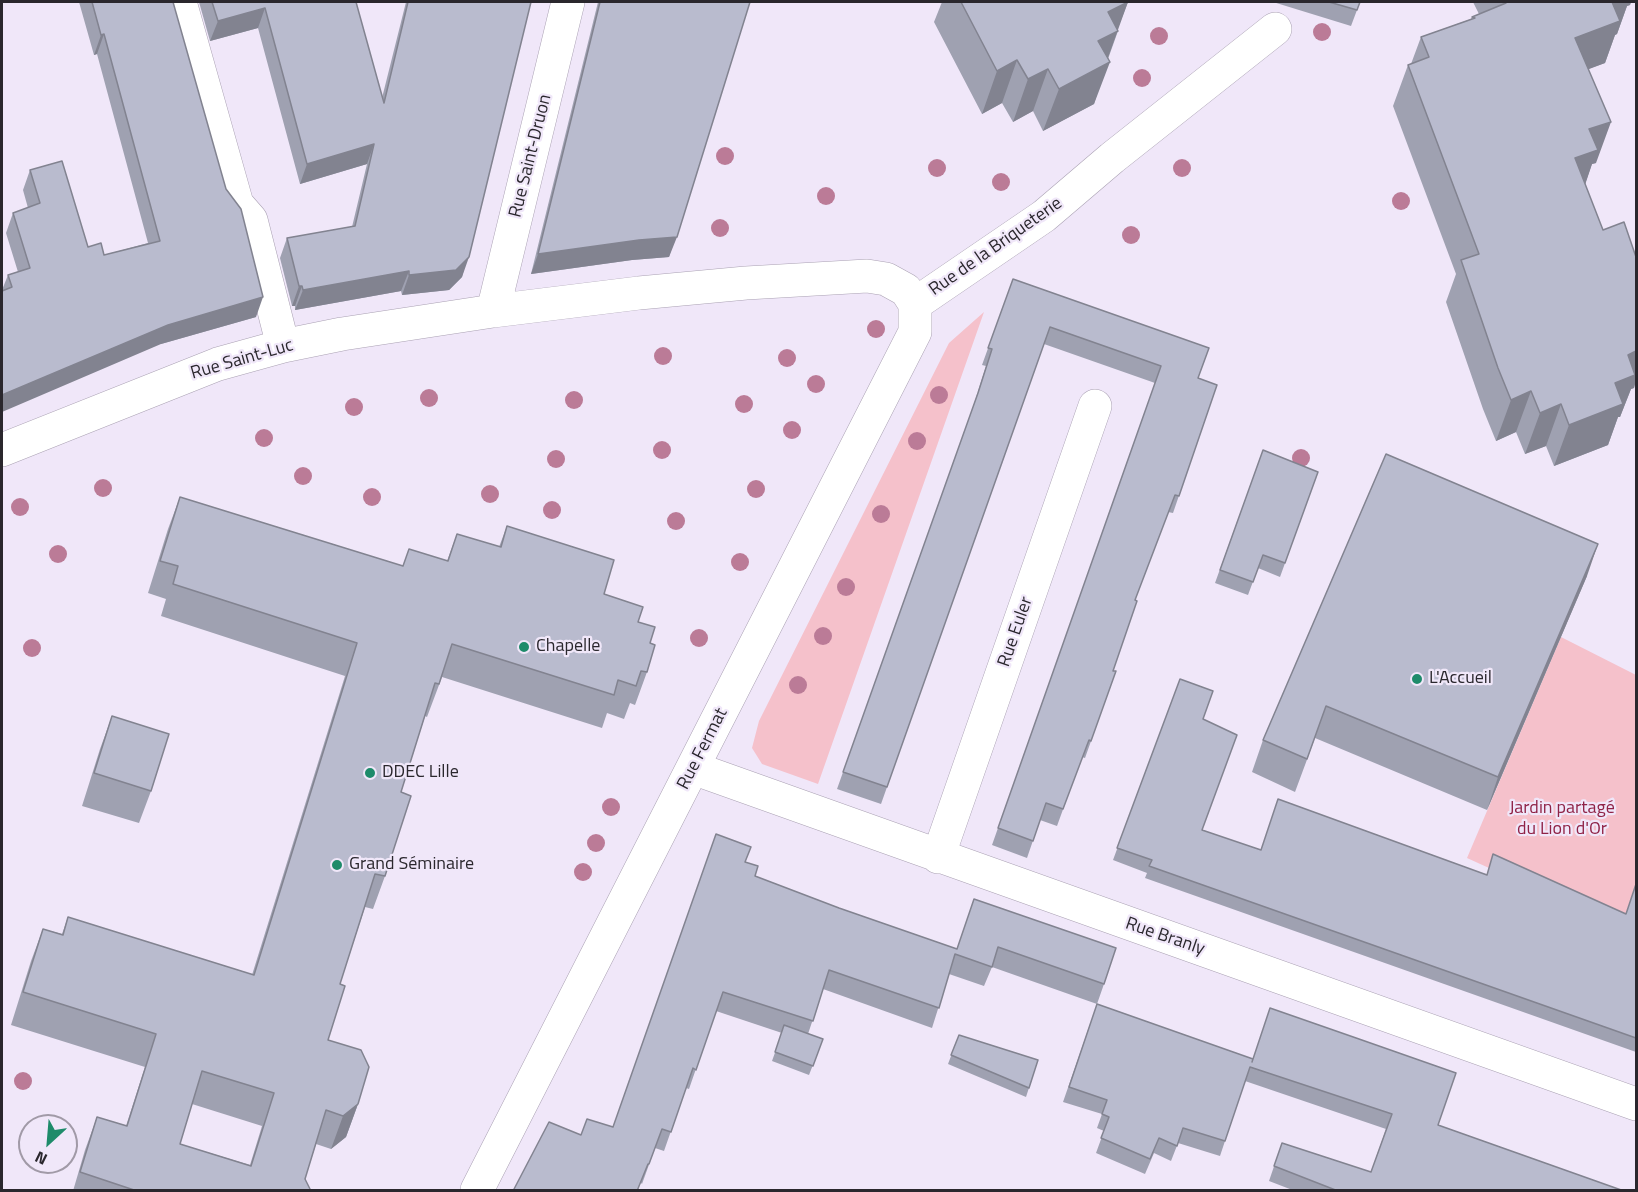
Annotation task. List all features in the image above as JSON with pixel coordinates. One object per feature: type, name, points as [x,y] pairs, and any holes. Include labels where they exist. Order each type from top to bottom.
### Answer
[{"type":"street","points":[[180,2],[237,204],[251,220],[283,346]]},
{"type":"street","name":"Rue Saint-Druon","points":[[493,311],[568,2]]},
{"type":"street","name":"Rue de la Briqueterie","points":[[493,311],[691,288],[867,276],[886,279],[906,290],[915,304],[1044,216],[1112,158],[1275,28]]},
{"type":"street","name":"Rue Fermat","points":[[477,1191],[915,332],[915,304]]},
{"type":"street","name":"Rue Saint-Luc","points":[[2,450],[183,377],[251,353],[342,334],[493,311]]},
{"type":"street","name":"Rue Euler","points":[[938,857],[1095,406]]},
{"type":"street","name":"Rue Branly","points":[[693,768],[1636,1104]]},
{"type":"green space","points":[[984,312],[818,784],[762,764],[752,748],[759,721],[949,343]]},
{"type":"green space","name":"Jardin partagé du Lion d'Or","points":[[1561,637],[1636,675],[1636,883],[1621,928],[1467,858]]},
{"type":"building","points":[[92,2],[173,2],[226,189],[241,209],[263,297],[168,325],[2,395],[2,291],[12,287],[8,275],[30,268],[13,213],[40,203],[30,170],[62,161],[88,247],[101,243],[104,255],[160,241],[104,34],[101,35]]},
{"type":"building","points":[[212,2],[356,2],[384,103],[408,2],[531,2],[469,257],[456,270],[409,275],[409,271],[303,290],[302,286],[299,286],[287,238],[355,226],[374,144],[307,164],[265,8],[218,21]]},
{"type":"building","points":[[600,2],[750,2],[677,237],[538,254]]},
{"type":"building","points":[[961,2],[1128,2],[1108,12],[1118,31],[1098,41],[1110,62],[1059,89],[1048,69],[1028,79],[1017,60],[997,71]]},
{"type":"building","points":[[1329,2],[1360,2],[1357,10]]},
{"type":"building","points":[[1505,2],[1612,2],[1620,21],[1575,38],[1611,122],[1589,129],[1598,150],[1575,158],[1603,230],[1624,222],[1636,257],[1636,351],[1628,355],[1635,375],[1615,383],[1623,404],[1569,425],[1561,404],[1540,413],[1531,391],[1511,400],[1461,260],[1479,254],[1408,65],[1429,57],[1421,37],[1475,18],[1472,17]]},
{"type":"building","points":[[1013,279],[1209,348],[1198,378],[1217,385],[1179,496],[1175,495],[1135,600],[1137,601],[1113,671],[1116,671],[1091,741],[1089,740],[1063,809],[1046,803],[1033,841],[998,828],[1161,366],[1050,327],[887,787],[843,772],[978,393],[992,349],[988,348]]},
{"type":"building","points":[[1263,450],[1318,472],[1285,563],[1263,555],[1253,582],[1220,570]]},
{"type":"building","name":"L'Accueil","points":[[1386,454],[1598,544],[1498,777],[1326,706],[1307,759],[1263,740]]},
{"type":"building","name":"Grand Séminaire","points":[[180,497],[403,566],[409,549],[448,561],[457,534],[501,547],[507,526],[614,560],[604,594],[643,607],[638,622],[655,627],[650,643],[655,645],[647,672],[641,671],[636,686],[618,680],[614,695],[452,644],[439,684],[435,683],[401,792],[411,796],[385,876],[375,874],[340,984],[345,986],[328,1040],[361,1050],[369,1067],[358,1104],[343,1116],[326,1110],[305,1179],[311,1191],[137,1191],[80,1172],[97,1117],[127,1126],[156,1034],[23,992],[43,929],[63,935],[68,917],[254,975],[357,643],[173,584],[178,566],[160,561]],"holes":[[[202,1071],[274,1093],[251,1166],[180,1144]]]},
{"type":"building","points":[[1180,679],[1213,691],[1203,719],[1237,735],[1202,830],[1261,850],[1278,799],[1487,875],[1493,854],[1626,914],[1636,884],[1636,1038],[1149,866],[1152,860],[1117,848]]},
{"type":"building","points":[[112,716],[169,734],[151,791],[94,773]]},
{"type":"building","points":[[716,834],[751,847],[745,862],[758,866],[755,876],[957,949],[974,899],[1116,948],[1104,984],[998,947],[992,967],[955,954],[939,1008],[829,970],[813,1021],[723,992],[696,1070],[693,1068],[671,1132],[662,1129],[637,1191],[513,1191],[549,1122],[581,1135],[587,1119],[613,1127]]},
{"type":"building","points":[[1097,1004],[1253,1059],[1270,1008],[1456,1073],[1438,1125],[1624,1191],[1338,1191],[1274,1166],[1282,1143],[1371,1172],[1392,1114],[1250,1067],[1225,1141],[1183,1128],[1177,1146],[1159,1138],[1150,1159],[1101,1138],[1109,1117],[1102,1114],[1107,1100],[1069,1087]]},
{"type":"building","points":[[784,1025],[823,1039],[813,1066],[775,1052]]},
{"type":"building","points":[[959,1035],[1038,1060],[1029,1088],[951,1055]]},
{"type":"place","name":"Chapelle","points":[[524,647]]},
{"type":"place","name":"L'Accueil","points":[[1417,679]]},
{"type":"place","name":"DDEC Lille","points":[[370,773]]},
{"type":"place","name":"Grand Séminaire","points":[[337,865]]}]
